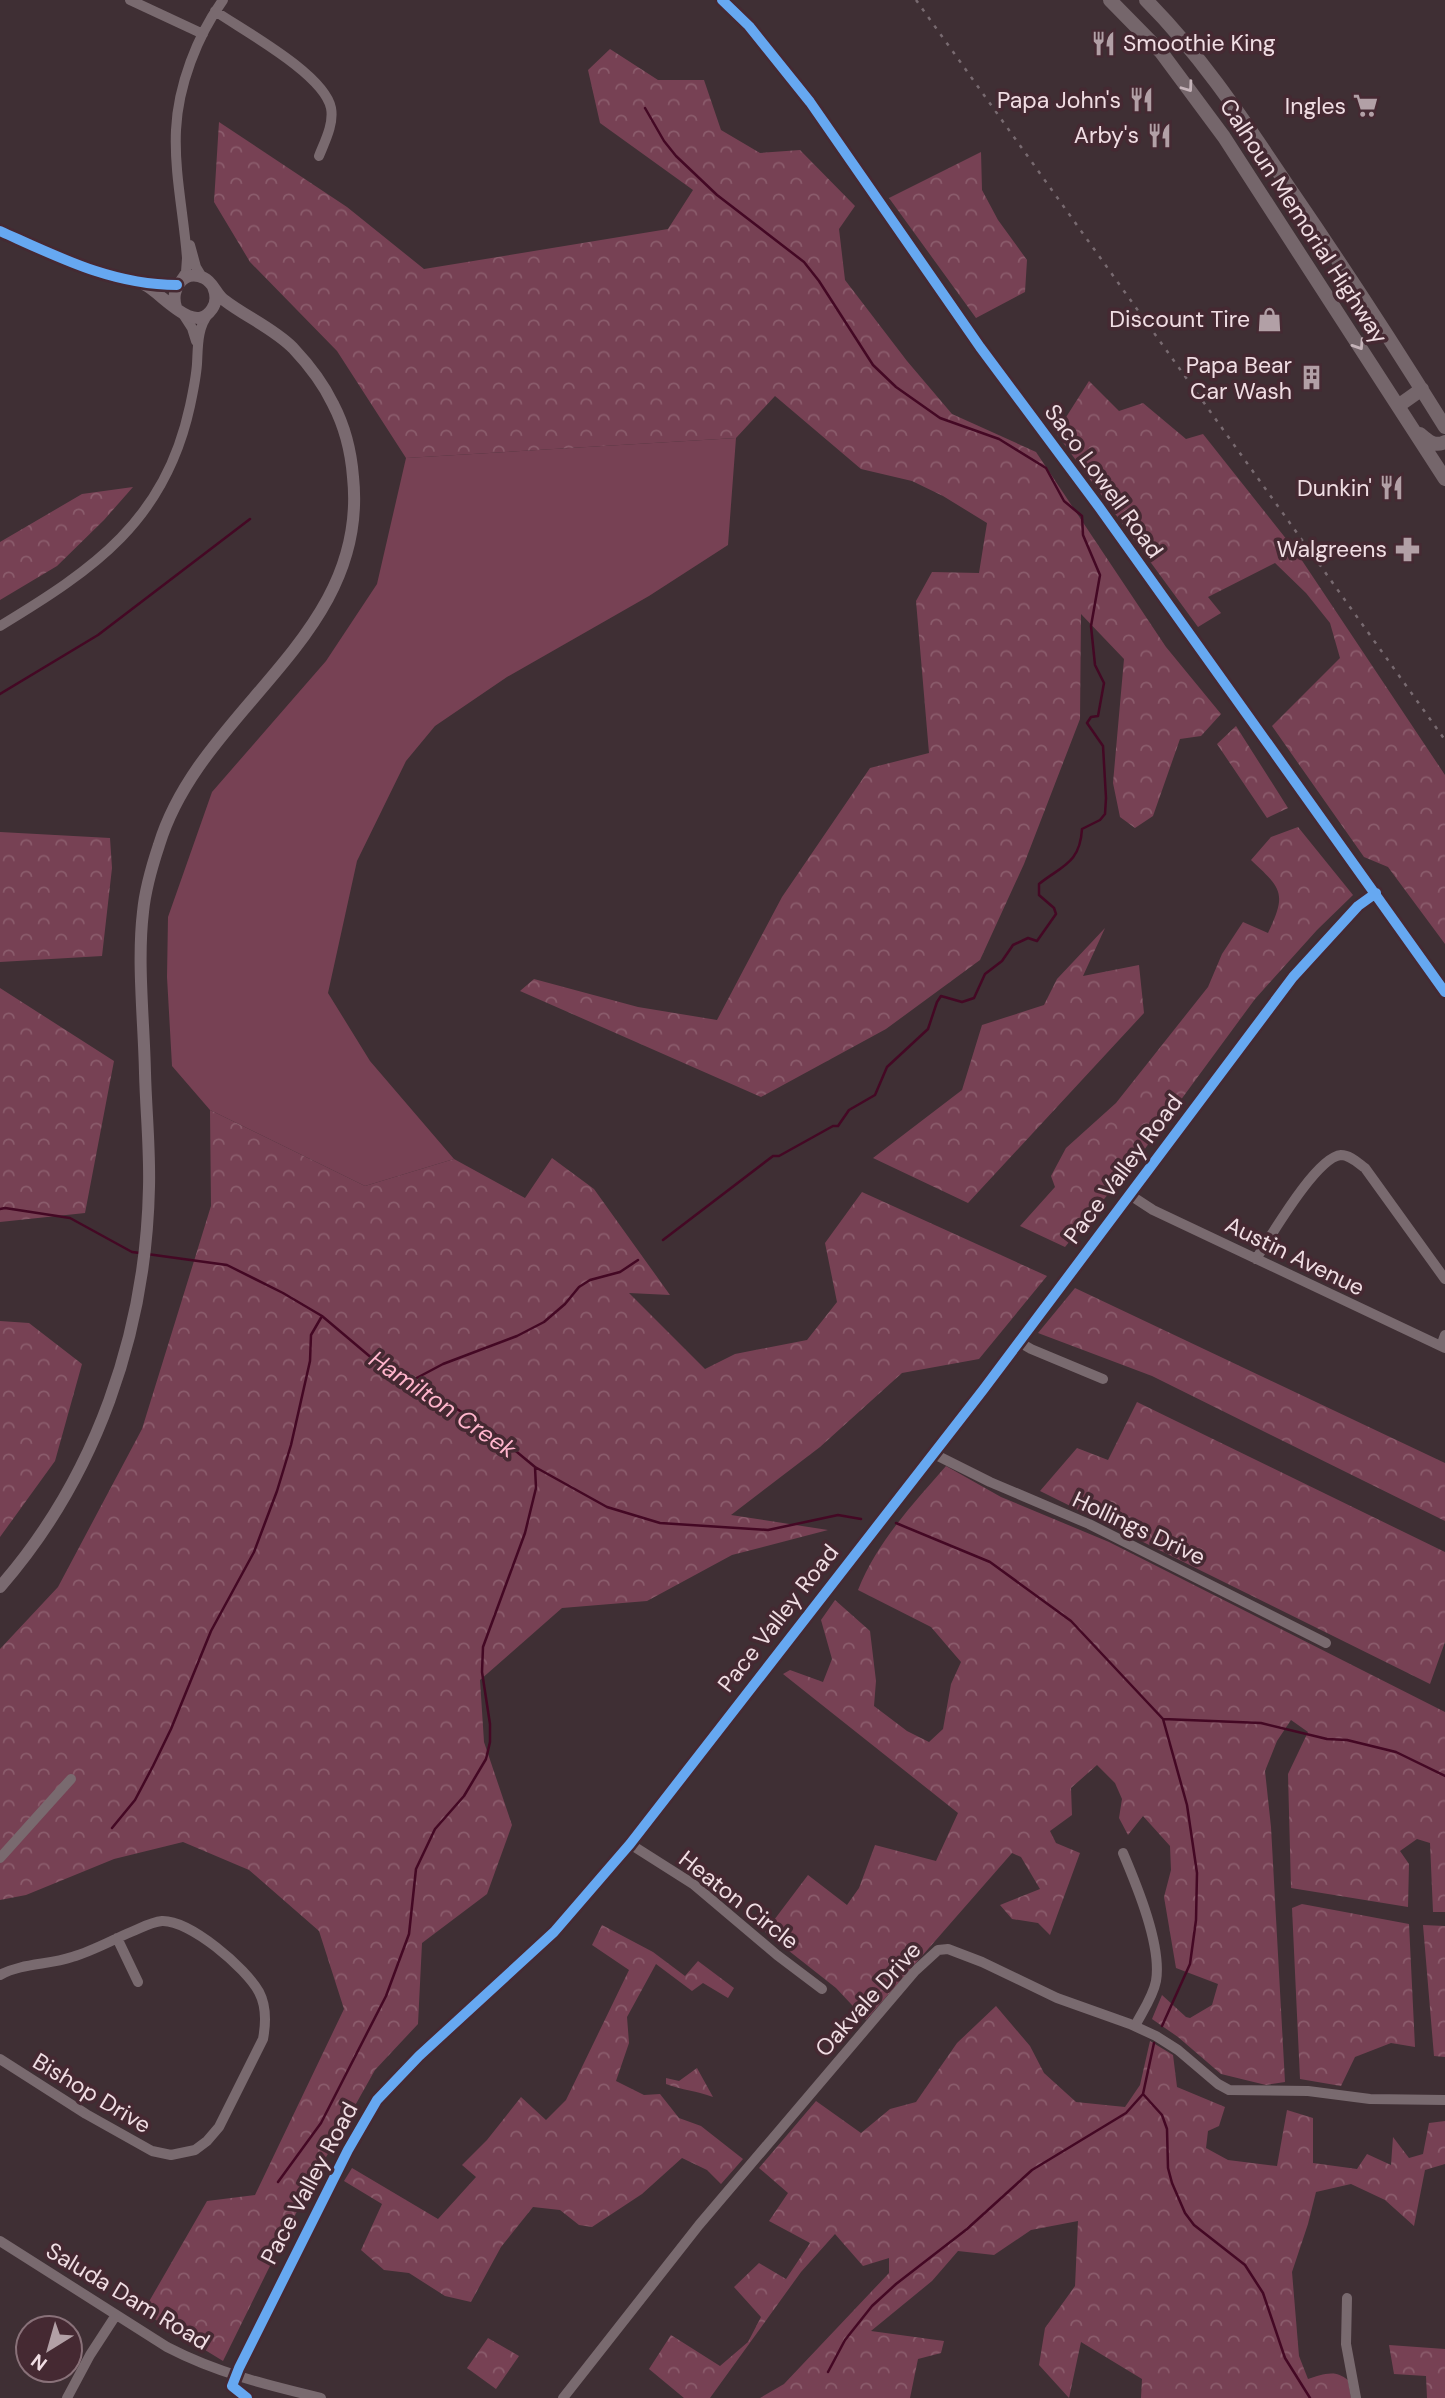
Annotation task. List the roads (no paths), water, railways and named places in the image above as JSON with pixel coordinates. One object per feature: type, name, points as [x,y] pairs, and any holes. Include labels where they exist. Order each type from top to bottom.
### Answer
[{"type":"highway","name":"Calhoun Memorial Highway","points":[[1110,0],[1179,74],[1248,173],[1443,473]]},
{"type":"highway","name":"Calhoun Memorial Highway","points":[[1146,0],[1196,57],[1270,159],[1352,280],[1445,427]]},
{"type":"highway","points":[[1248,173],[1270,159]]},
{"type":"highway","points":[[1398,406],[1422,389]]},
{"type":"highway","points":[[1411,427],[1431,444],[1445,442]]},
{"type":"main road","points":[[0,231],[102,275],[141,283],[179,283],[193,276],[202,277],[226,301],[290,345],[309,365],[325,388],[340,418],[351,453],[356,500],[352,537],[345,561],[325,607],[210,751],[170,816],[159,845],[143,911],[142,955],[150,1186],[145,1255],[134,1319],[119,1376],[96,1435],[66,1494],[35,1545],[0,1587]]},
{"type":"main road","points":[[141,283],[155,290],[179,311],[196,318],[210,311],[229,309],[250,316]]},
{"type":"main road","points":[[179,283],[174,294],[179,311]]},
{"type":"main road","points":[[210,311],[216,295],[213,286]]},
{"type":"street","points":[[130,0],[203,34]]},
{"type":"street","points":[[179,283],[186,272],[176,129],[182,91],[203,34],[223,0]]},
{"type":"street","name":"Saco Lowell Road","points":[[722,0],[749,26],[810,102],[981,348],[1099,507],[1443,987]]},
{"type":"street","points":[[215,11],[317,83],[332,110],[332,120],[319,156]]},
{"type":"street","points":[[185,228],[196,267],[202,277]]},
{"type":"street","points":[[179,311],[192,328],[197,345]]},
{"type":"street","points":[[0,626],[87,570],[111,550],[140,517],[160,486],[179,444],[193,392],[197,345],[203,320],[210,311]]},
{"type":"street","name":"Pace Valley Road","points":[[235,2377],[348,2150],[377,2100],[419,2056],[554,1932],[630,1844],[1019,1342],[1293,977],[1358,906],[1376,893]]},
{"type":"street","points":[[1256,1259],[1278,1221],[1309,1182],[1323,1167],[1343,1155],[1353,1158],[1365,1168],[1445,1279]]},
{"type":"street","name":"Austin Avenue","points":[[1130,1195],[1153,1210],[1443,1347]]},
{"type":"street","points":[[1443,1347],[1445,1335]]},
{"type":"street","points":[[1019,1342],[1103,1378]]},
{"type":"street","name":"Hollings Drive","points":[[933,1454],[990,1482],[1101,1529],[1326,1643]]},
{"type":"street","points":[[0,1858],[71,1779]]},
{"type":"street","name":"Heaton Circle","points":[[630,1844],[693,1885],[822,1989]]},
{"type":"street","points":[[1123,1853],[1146,1909],[1156,1979],[1151,1996],[1135,2026]]},
{"type":"street","name":"Bishop Drive","points":[[0,2059],[86,2114],[152,2151],[171,2155],[187,2153],[207,2141],[219,2127],[263,2039],[265,2024],[259,1992],[236,1965],[198,1935],[182,1926],[160,1921],[73,1957],[1,1972]]},
{"type":"street","points":[[117,1938],[138,1982]]},
{"type":"street","name":"Oakvale Drive","points":[[563,2398],[699,2225],[915,1971],[938,1950],[948,1949],[982,1962],[1056,1998],[1135,2026],[1178,2050],[1229,2090],[1308,2091],[1370,2099],[1445,2100]]},
{"type":"street","name":"Saluda Dam Road","points":[[0,2241],[167,2347],[194,2361],[235,2377],[313,2397]]},
{"type":"street","points":[[1347,2298],[1346,2344],[1356,2398]]},
{"type":"street","points":[[67,2398],[116,2315]]},
{"type":"street","points":[[235,2377],[232,2386],[247,2398]]},
{"type":"waterway","points":[[645,108],[676,156],[717,195],[804,262],[873,365],[896,387],[940,418],[999,439],[1046,468],[1064,501],[1082,516],[1083,535],[1100,575],[1091,626],[1095,665],[1104,683],[1098,716],[1091,717],[1087,723],[1103,746],[1106,798],[1105,814],[1100,820],[1082,829],[1078,850],[1073,857],[1039,884],[1039,895],[1054,908],[1056,914],[1037,941],[1028,938],[1013,945],[1002,961],[985,974],[974,998],[962,1002],[941,996],[928,1029],[887,1067],[875,1095],[849,1110],[838,1126],[833,1126],[779,1156],[773,1156],[663,1240]]},
{"type":"waterway","points":[[0,694],[98,635],[250,519]]},
{"type":"waterway","name":"Hamilton Creek","points":[[0,1209],[70,1218],[132,1252],[140,1253]]},
{"type":"waterway","name":"Hamilton Creek","points":[[147,1254],[227,1265],[283,1293],[322,1316],[393,1376],[411,1381],[488,1428],[535,1467],[607,1507],[660,1523],[768,1530],[838,1515],[861,1519]]},
{"type":"waterway","points":[[411,1381],[443,1364],[517,1336],[544,1322],[565,1304],[579,1287],[590,1280],[620,1272],[638,1260]]},
{"type":"waterway","points":[[112,1828],[135,1800],[153,1766],[211,1631],[254,1552],[291,1445],[310,1361],[311,1335],[322,1316]]},
{"type":"waterway","points":[[278,2182],[321,2123],[386,1996],[409,1934],[416,1869],[435,1829],[464,1796],[486,1759],[490,1724],[482,1672],[483,1647],[525,1533],[536,1488],[535,1467]]},
{"type":"waterway","name":"Hamilton Creek","points":[[896,1523],[990,1562],[1071,1621],[1163,1719],[1187,1805],[1197,1873],[1196,1920],[1190,1964],[1162,2026]]},
{"type":"waterway","name":"Hamilton Creek","points":[[1163,1719],[1261,1723],[1327,1739],[1347,1740],[1396,1752],[1445,1776]]},
{"type":"waterway","points":[[828,2372],[845,2340],[872,2306],[896,2284],[967,2229],[1032,2170],[1126,2113],[1143,2094],[1154,2043]]},
{"type":"waterway","points":[[1143,2094],[1162,2115],[1167,2129],[1168,2168],[1185,2213],[1194,2225],[1245,2265],[1263,2293],[1285,2358],[1310,2398]]},
{"type":"railway","points":[[916,0],[1445,740]]},
{"type":"place","name":"Smoothie King","points":[[1103,43]]},
{"type":"place","name":"Papa John's","points":[[1141,100]]},
{"type":"place","name":"Ingles","points":[[1366,106]]},
{"type":"place","name":"Arby's","points":[[1159,135]]},
{"type":"place","name":"Discount Tire","points":[[1270,319]]},
{"type":"place","name":"Papa Bear Car Wash","points":[[1312,378]]},
{"type":"place","name":"Dunkin'","points":[[1392,488]]},
{"type":"place","name":"Walgreens","points":[[1407,549]]}]
